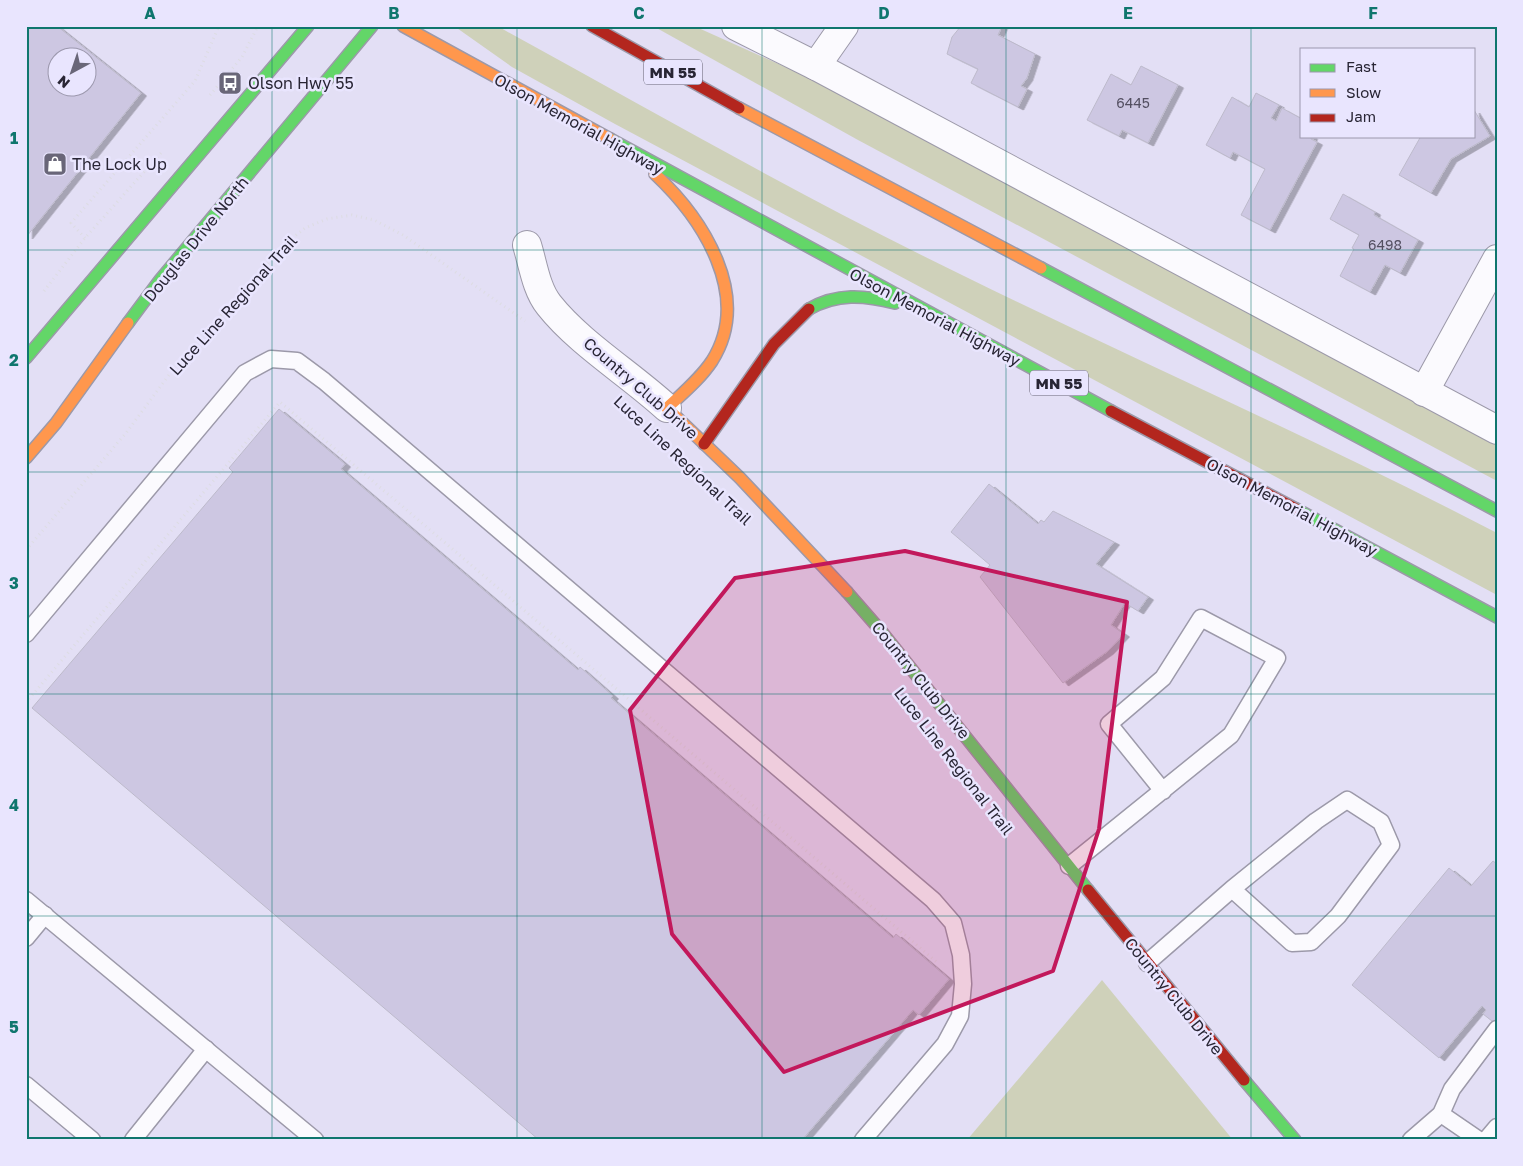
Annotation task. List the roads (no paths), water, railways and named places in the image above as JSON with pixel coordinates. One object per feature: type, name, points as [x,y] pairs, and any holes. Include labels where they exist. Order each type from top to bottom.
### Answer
[{"type":"main road","points":[[26,358],[308,26]]},
{"type":"main road","name":"Douglas Drive North","points":[[26,458],[56,423],[160,280],[372,26]]},
{"type":"main road","name":"Olson Memorial Highway","points":[[402,26],[930,314],[1497,617]]},
{"type":"main road","name":"MN 55","points":[[592,26],[754,116],[1497,511]]},
{"type":"main road","points":[[623,148],[669,186],[715,252],[726,281],[729,310],[723,336],[713,357],[700,377],[666,408]]},
{"type":"main road","points":[[704,444],[757,366],[808,309],[822,301],[837,297],[887,301],[930,314]]},
{"type":"main road","name":"Country Club Drive","points":[[666,408],[821,562],[882,631],[1147,963],[1295,1140]]},
{"type":"street","points":[[736,26],[816,66],[1497,430]]},
{"type":"street","points":[[816,66],[844,26]]},
{"type":"street","name":"Country Club Drive","points":[[527,245],[540,290],[548,305],[583,338],[666,408]]},
{"type":"street","points":[[1424,392],[1497,259]]},
{"type":"lane","points":[[26,634],[245,373],[271,359],[297,361],[331,387],[933,900],[953,923],[961,955],[963,984],[960,1016],[945,1044],[863,1140]]},
{"type":"lane","points":[[1069,866],[1163,791],[1231,735],[1277,658],[1201,618],[1163,678],[1109,724],[1163,791]]},
{"type":"lane","points":[[1147,963],[1232,889],[1347,800],[1381,822],[1391,845],[1338,916],[1310,942],[1292,943],[1232,889]]},
{"type":"lane","points":[[26,900],[315,1140]]},
{"type":"lane","points":[[26,938],[44,915]]},
{"type":"lane","points":[[1411,1140],[1441,1114],[1452,1089],[1497,1029]]},
{"type":"lane","points":[[133,1140],[206,1049]]},
{"type":"lane","points":[[26,1085],[92,1140]]},
{"type":"lane","points":[[1441,1114],[1479,1140]]},
{"type":"lane","points":[[1486,1140],[1497,1127]]},
{"type":"place","name":"Olson Hwy 55","points":[[230,83]]},
{"type":"place","name":"The Lock Up","points":[[55,164]]}]
